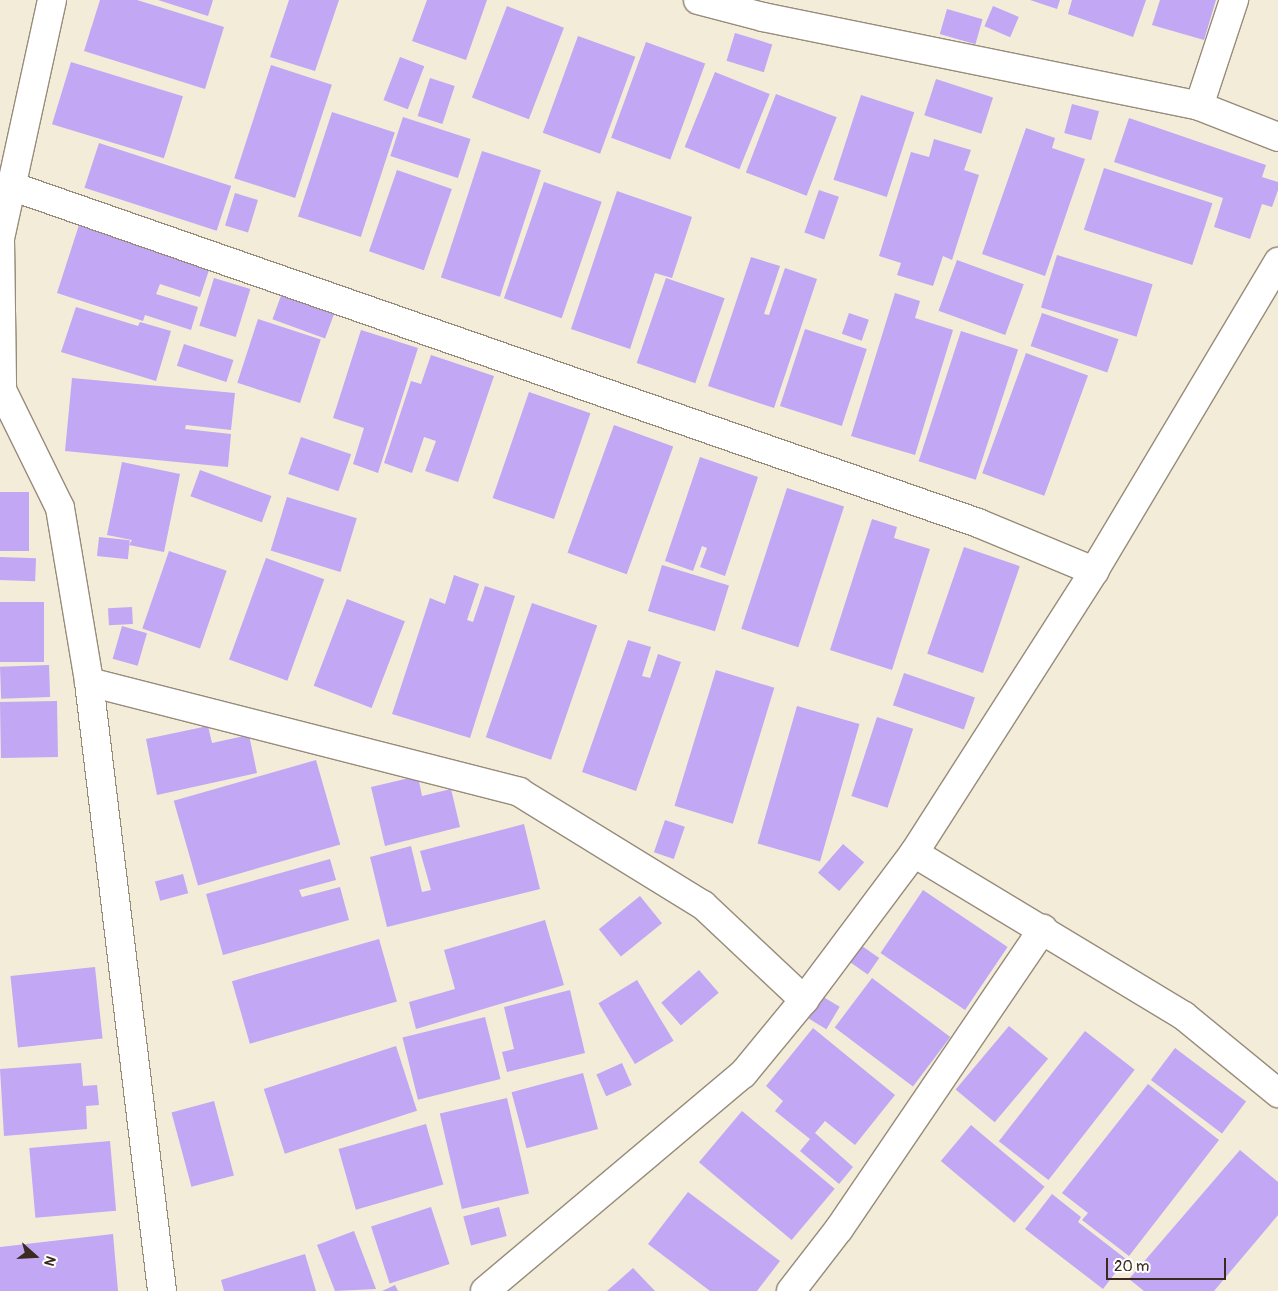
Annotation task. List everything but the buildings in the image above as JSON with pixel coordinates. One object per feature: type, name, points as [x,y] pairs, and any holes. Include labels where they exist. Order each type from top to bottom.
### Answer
[{"type":"street","points":[[52,0],[0,239],[1,392],[60,508],[89,682],[162,1291]]},
{"type":"street","points":[[698,0],[763,17],[1199,106],[1278,137]]},
{"type":"street","points":[[1199,106],[1234,0]]},
{"type":"street","points":[[11,186],[978,522],[1094,571]]},
{"type":"street","points":[[485,1291],[744,1074],[804,1000],[914,853],[1094,571],[1278,262]]},
{"type":"street","points":[[89,682],[519,792],[703,905],[804,1000]]},
{"type":"street","points":[[914,853],[1043,929],[1184,1016],[1278,1093]]},
{"type":"street","points":[[791,1291],[838,1229],[1043,929]]}]
